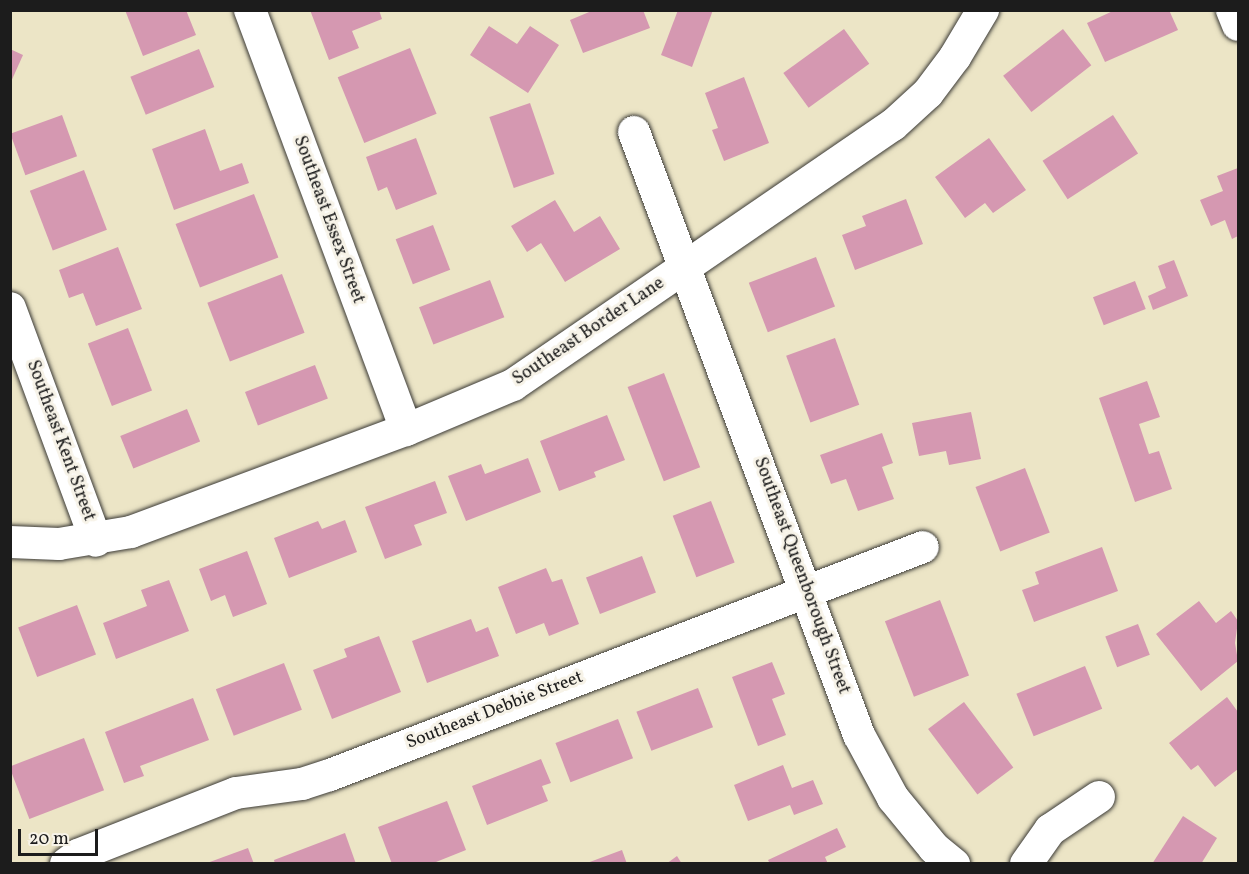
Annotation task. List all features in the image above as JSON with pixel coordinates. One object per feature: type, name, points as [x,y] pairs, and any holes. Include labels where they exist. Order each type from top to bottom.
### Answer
[{"type":"street","name":"Southeast Essex Street","points":[[250,10],[406,430]]},
{"type":"street","name":"Southeast Border Lane","points":[[10,542],[59,544],[96,540],[131,532],[406,430],[513,385],[893,125],[928,93],[955,57],[983,10]]},
{"type":"street","points":[[1232,10],[1239,25]]},
{"type":"street","name":"Southeast Queenborough Street","points":[[634,132],[808,590],[859,735],[893,798],[934,848],[954,864]]},
{"type":"street","name":"Southeast Kent Street","points":[[10,308],[96,540]]},
{"type":"street","name":"Southeast Debbie Street","points":[[66,864],[78,855],[236,793],[302,784],[330,775],[923,547]]},
{"type":"street","points":[[1026,864],[1050,830],[1099,797]]},
{"type":"building","points":[[125,10],[186,10],[196,35],[143,56]]},
{"type":"building","points":[[310,10],[379,10],[382,19],[352,31],[359,48],[329,60]]},
{"type":"building","points":[[594,10],[643,10],[650,28],[583,53],[570,20]]},
{"type":"building","points":[[678,10],[713,10],[692,67],[661,55]]},
{"type":"building","points":[[1115,10],[1169,10],[1178,30],[1105,62],[1087,23]]},
{"type":"building","points":[[489,26],[517,44],[530,26],[559,45],[528,93],[470,55]]},
{"type":"building","points":[[844,29],[869,64],[809,108],[783,73]]},
{"type":"building","points":[[1063,29],[1091,65],[1031,112],[1003,76]]},
{"type":"building","points":[[410,48],[437,114],[364,143],[338,77]]},
{"type":"building","points":[[10,49],[23,55],[10,84]]},
{"type":"building","points":[[199,49],[214,87],[146,115],[130,77]]},
{"type":"building","points":[[744,77],[769,143],[724,161],[712,130],[718,128],[705,93]]},
{"type":"building","points":[[530,103],[554,174],[514,188],[489,117]]},
{"type":"building","points":[[62,115],[77,156],[25,175],[10,134]]},
{"type":"building","points":[[1113,115],[1138,154],[1068,199],[1043,161]]},
{"type":"building","points":[[205,129],[220,171],[242,163],[249,183],[174,210],[152,149]]},
{"type":"building","points":[[416,138],[437,194],[396,210],[387,187],[378,191],[366,157]]},
{"type":"building","points":[[989,138],[1026,190],[993,213],[985,203],[965,218],[935,177]]},
{"type":"building","points":[[1238,168],[1238,236],[1232,239],[1225,220],[1211,226],[1200,200],[1223,191],[1217,176]]},
{"type":"building","points":[[84,170],[107,230],[53,251],[30,191]]},
{"type":"building","points":[[254,194],[278,257],[200,288],[176,224]]},
{"type":"building","points":[[906,199],[923,244],[855,270],[842,235],[866,226],[862,216]]},
{"type":"building","points":[[555,200],[574,232],[600,216],[620,249],[565,282],[541,243],[527,252],[511,226]]},
{"type":"building","points":[[433,225],[450,270],[413,284],[396,239]]},
{"type":"building","points":[[118,247],[142,309],[96,326],[83,293],[69,298],[59,270]]},
{"type":"building","points":[[816,257],[835,306],[768,332],[749,283]]},
{"type":"building","points":[[1174,260],[1188,296],[1153,310],[1148,296],[1166,288],[1158,266]]},
{"type":"building","points":[[282,274],[305,333],[230,361],[207,303]]},
{"type":"building","points":[[490,280],[504,317],[433,345],[419,307]]},
{"type":"building","points":[[1135,281],[1146,309],[1104,325],[1093,297]]},
{"type":"building","points":[[128,328],[152,391],[112,406],[88,343]]},
{"type":"building","points":[[835,338],[859,405],[810,423],[786,356]]},
{"type":"building","points":[[315,365],[328,399],[258,425],[245,392]]},
{"type":"building","points":[[664,373],[700,467],[664,481],[628,387]]},
{"type":"building","points":[[1147,381],[1160,417],[1139,424],[1149,454],[1159,451],[1172,489],[1135,502],[1099,398]]},
{"type":"building","points":[[187,409],[200,441],[133,468],[120,436]]},
{"type":"building","points":[[971,412],[981,459],[949,465],[946,451],[919,456],[912,423]]},
{"type":"building","points":[[607,415],[625,460],[594,472],[596,477],[559,491],[540,441]]},
{"type":"building","points":[[882,433],[893,463],[882,467],[894,499],[858,511],[846,479],[831,484],[820,455]]},
{"type":"building","points":[[528,458],[541,492],[466,521],[448,476],[481,464],[485,474]]},
{"type":"building","points":[[1025,468],[1050,532],[1000,551],[976,487]]},
{"type":"building","points":[[435,481],[447,513],[414,525],[422,545],[385,559],[365,507]]},
{"type":"building","points":[[711,501],[735,563],[696,577],[673,516]]},
{"type":"building","points":[[345,520],[357,552],[289,578],[274,538],[318,521],[322,529]]},
{"type":"building","points":[[1102,547],[1118,591],[1034,622],[1022,590],[1039,584],[1035,572]]},
{"type":"building","points":[[247,551],[267,604],[233,617],[225,595],[211,601],[199,569]]},
{"type":"building","points":[[642,556],[656,592],[600,614],[586,578]]},
{"type":"building","points":[[546,568],[552,582],[562,579],[579,624],[549,636],[544,623],[516,634],[498,587]]},
{"type":"building","points":[[169,580],[189,631],[116,659],[103,623],[147,606],[141,590]]},
{"type":"building","points":[[940,600],[969,676],[914,697],[885,621]]},
{"type":"building","points":[[1199,601],[1216,623],[1231,611],[1238,621],[1235,643],[1238,661],[1201,691],[1156,634]]},
{"type":"building","points":[[77,605],[96,654],[37,677],[18,628]]},
{"type":"building","points":[[471,619],[476,632],[488,627],[499,656],[427,683],[412,641]]},
{"type":"building","points":[[1138,624],[1150,655],[1117,667],[1105,637]]},
{"type":"building","points":[[379,636],[401,692],[332,719],[313,670],[347,657],[344,649]]},
{"type":"building","points":[[772,662],[785,694],[772,699],[786,735],[758,746],[732,677]]},
{"type":"building","points":[[284,663],[302,710],[234,736],[216,689]]},
{"type":"building","points":[[1085,666],[1102,709],[1034,736],[1016,694]]},
{"type":"building","points":[[698,688],[713,727],[651,751],[636,712]]},
{"type":"building","points":[[1227,697],[1238,712],[1238,769],[1215,787],[1198,765],[1191,770],[1169,743]]},
{"type":"building","points":[[193,698],[209,740],[140,766],[144,776],[124,783],[105,732]]},
{"type":"building","points":[[964,702],[1013,767],[977,795],[928,729]]},
{"type":"building","points":[[618,719],[633,758],[571,782],[555,743]]},
{"type":"building","points":[[84,738],[104,790],[29,819],[10,766]]},
{"type":"building","points":[[541,759],[551,783],[542,786],[548,801],[487,825],[472,786]]},
{"type":"building","points":[[783,765],[792,788],[813,780],[823,804],[794,815],[790,805],[748,821],[734,785]]},
{"type":"building","points":[[447,801],[466,850],[431,864],[392,864],[378,827]]},
{"type":"building","points":[[1183,816],[1217,838],[1201,864],[1152,864]]},
{"type":"building","points":[[837,828],[846,847],[825,857],[828,864],[770,864],[768,860]]},
{"type":"building","points":[[345,833],[356,864],[275,864],[274,860]]},
{"type":"building","points":[[248,848],[254,864],[207,864],[207,863]]},
{"type":"building","points":[[622,850],[627,864],[587,864],[587,863]]},
{"type":"building","points":[[677,856],[682,864],[666,864]]}]
